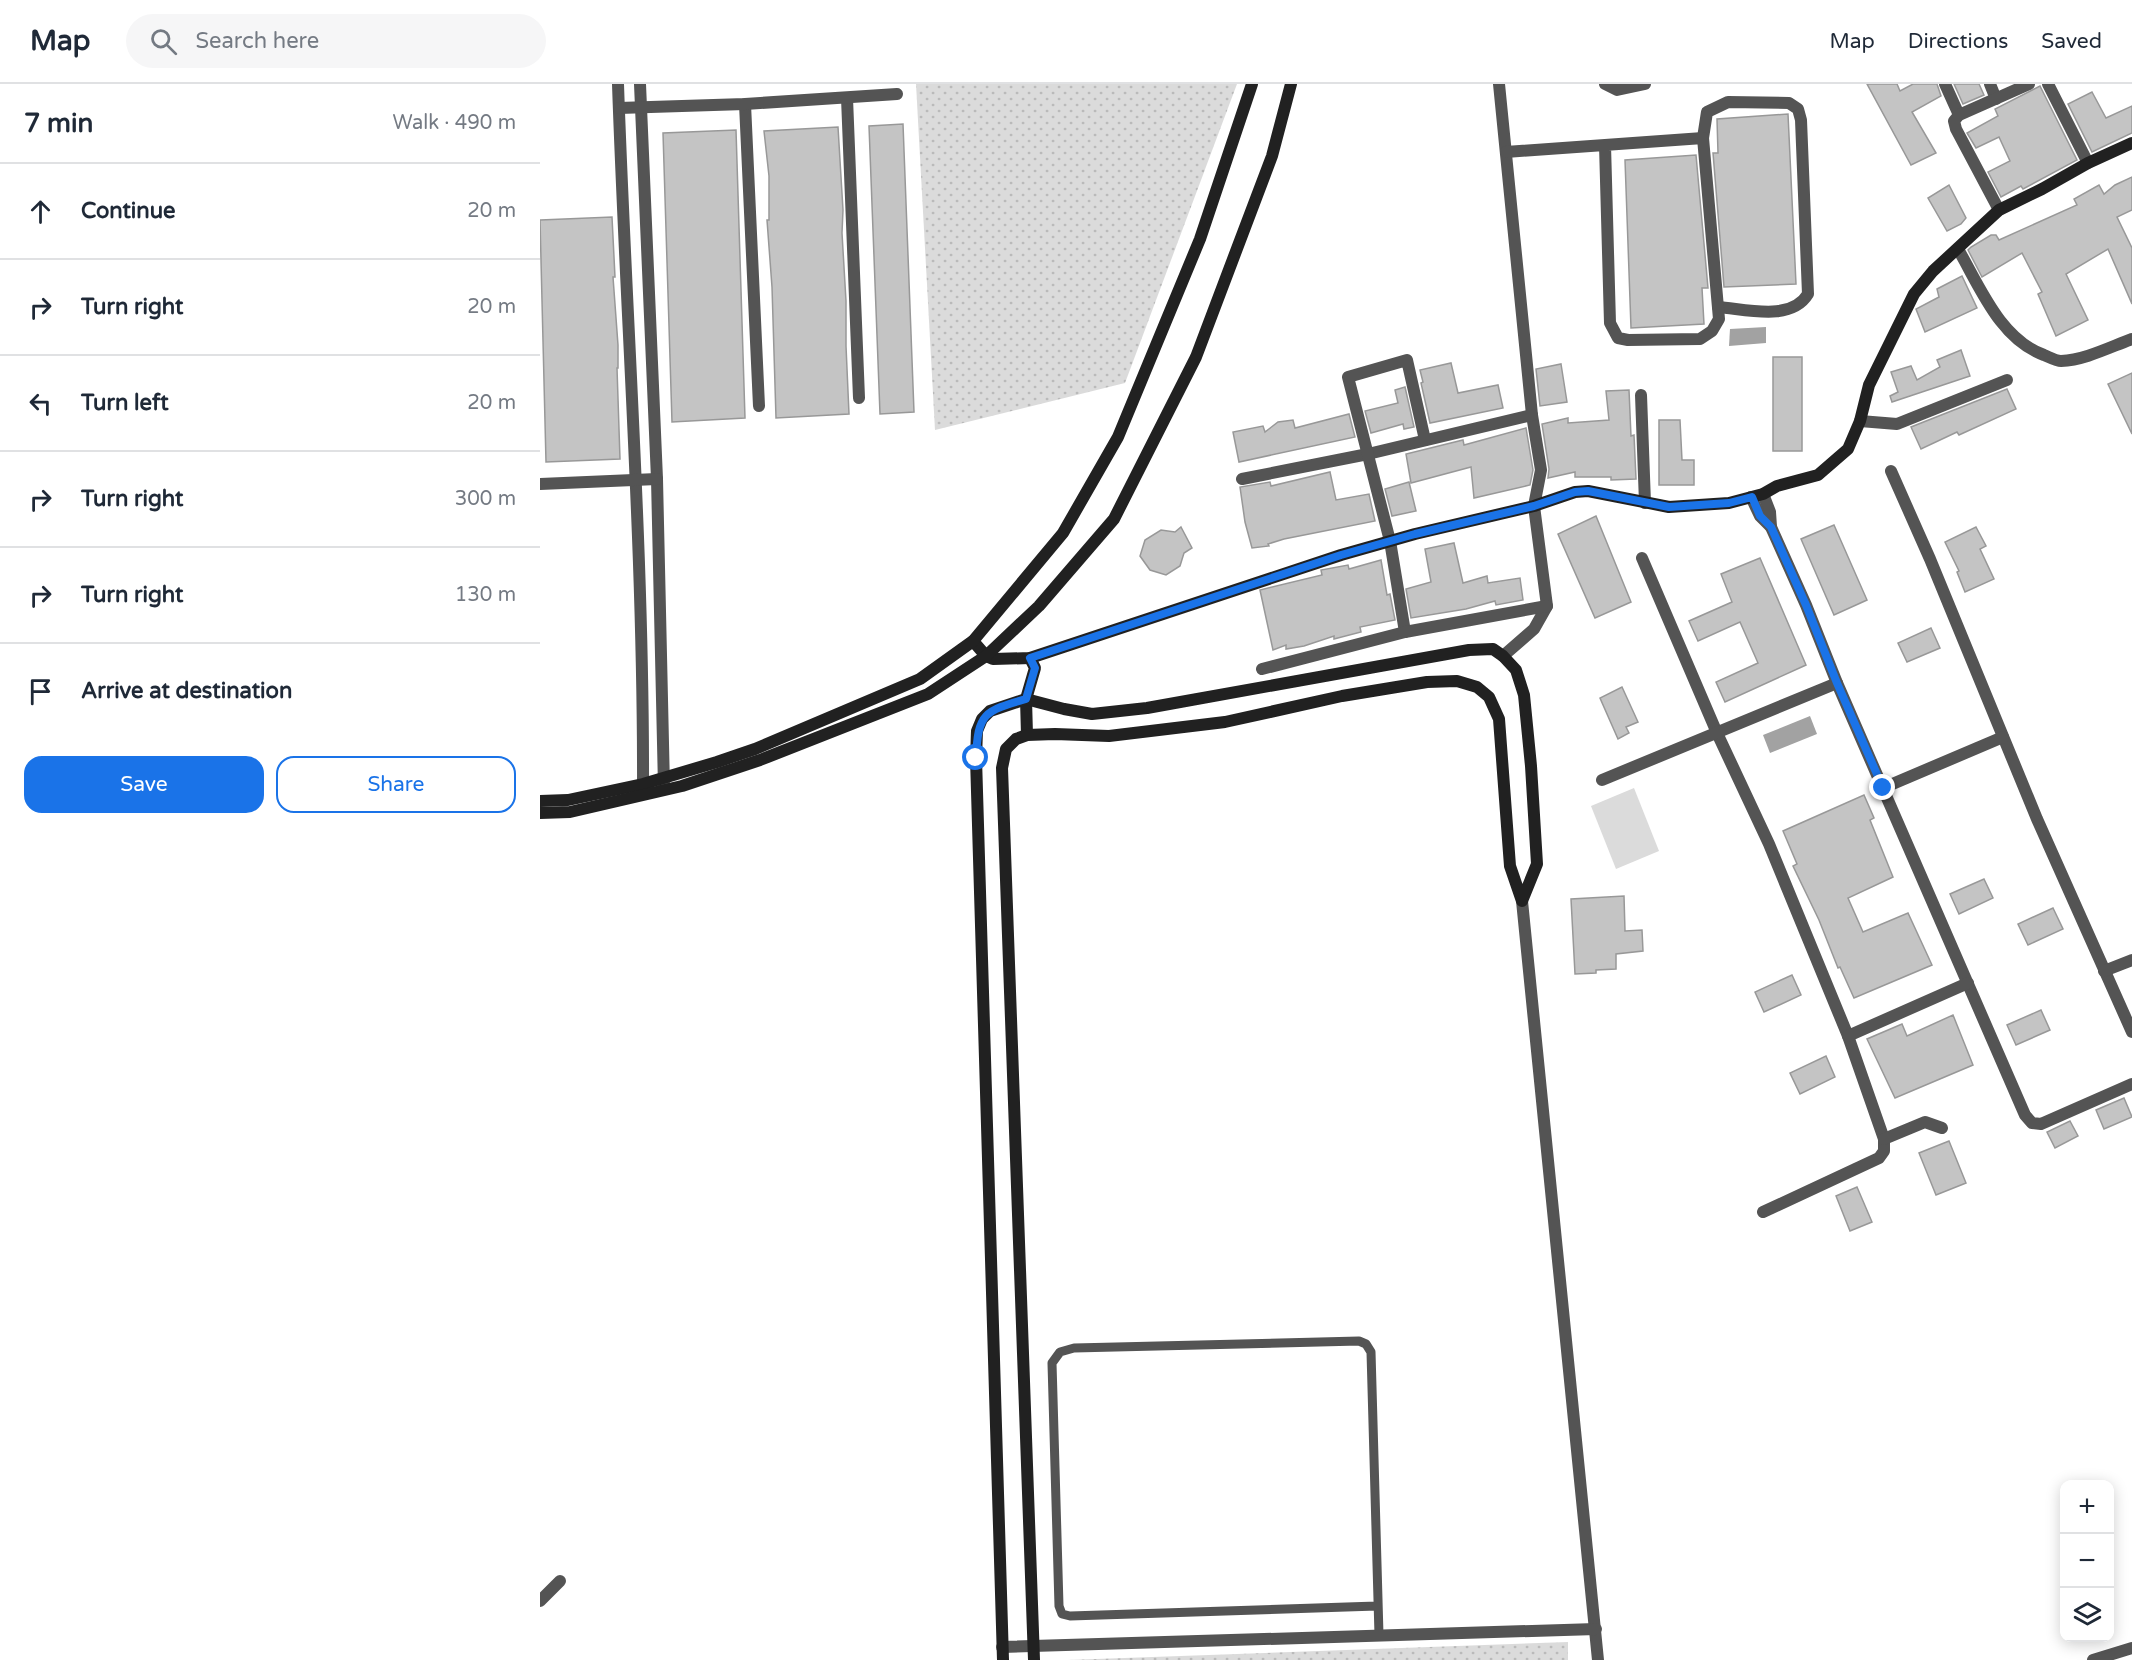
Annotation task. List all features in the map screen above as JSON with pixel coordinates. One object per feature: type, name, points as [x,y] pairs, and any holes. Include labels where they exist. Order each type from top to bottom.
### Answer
[{"type":"street","points":[[618,84],[631,367],[643,711],[643,790]]},
{"type":"street","points":[[640,84],[657,479],[664,784]]},
{"type":"street","points":[[664,784],[920,679],[973,641],[1063,533],[1118,437],[1200,239],[1252,84]]},
{"type":"street","points":[[540,813],[570,812],[664,784],[760,760],[928,694],[986,656],[1039,606],[1114,519],[1196,357],[1272,156],[1291,84]]},
{"type":"street","points":[[1499,84],[1532,416],[1541,470],[1534,506],[1547,606],[1534,629],[1503,656]]},
{"type":"street","points":[[1605,84],[1617,90],[1645,84]]},
{"type":"street","points":[[1945,84],[1959,115]]},
{"type":"street","points":[[1990,84],[1996,99]]},
{"type":"street","points":[[1999,210],[1956,129],[1954,121],[1959,115],[2029,84]]},
{"type":"street","points":[[2048,84],[2088,163]]},
{"type":"street","points":[[619,108],[745,104],[897,94]]},
{"type":"street","points":[[847,98],[859,398]]},
{"type":"street","points":[[1605,145],[1610,323],[1618,338],[1628,340],[1700,339],[1712,331],[1719,319],[1703,138],[1707,112],[1728,102],[1789,103],[1798,109],[1801,120],[1808,294],[1802,304],[1782,312],[1718,307]]},
{"type":"street","points":[[745,104],[759,406]]},
{"type":"street","points":[[1506,152],[1703,138]]},
{"type":"street","points":[[973,641],[986,656],[993,659],[1030,658],[1341,555],[1534,506],[1575,492],[1588,491],[1669,507],[1729,503],[1757,496],[1777,486],[1818,475],[1848,449],[1860,422],[1869,385],[1914,294],[1934,271],[1999,210],[2088,163],[2132,143]]},
{"type":"street","points":[[1958,249],[2003,325],[2022,344],[2040,354],[2059,361],[2082,357],[2132,339]]},
{"type":"street","points":[[1405,632],[1390,541],[1348,377],[1407,360],[1425,440]]},
{"type":"street","points":[[1860,422],[1897,424],[2007,380]]},
{"type":"street","points":[[1641,395],[1645,503]]},
{"type":"street","points":[[1242,480],[1532,416]]},
{"type":"street","points":[[1891,471],[2003,737],[2132,1032]]},
{"type":"street","points":[[540,484],[657,479]]},
{"type":"street","points":[[1757,496],[1760,516],[1771,527],[1806,605],[1837,683],[2025,1115],[2032,1122],[2041,1124],[2132,1084]]},
{"type":"street","points":[[1642,558],[1717,733],[1769,844],[1848,1036],[1884,1138],[1884,1150],[1879,1158],[1763,1212]]},
{"type":"street","points":[[1262,669],[1405,632],[1547,606]]},
{"type":"street","points":[[1003,1660],[976,758],[977,731],[982,719],[990,711],[1026,699],[1092,714],[1147,708],[1469,650],[1493,649],[1516,670],[1524,694],[1537,864],[1522,901]]},
{"type":"street","points":[[1027,735],[1026,699],[1035,668],[1030,658]]},
{"type":"street","points":[[1034,1660],[1002,768],[1006,749],[1016,739],[1027,735],[1109,736],[1225,722],[1342,696],[1427,682],[1457,681],[1477,687],[1489,698],[1499,719],[1510,866],[1522,901],[1598,1660]]},
{"type":"street","points":[[1602,780],[1837,683]]},
{"type":"street","points":[[1883,788],[2003,737]]},
{"type":"street","points":[[540,801],[568,800],[643,790]]},
{"type":"street","points":[[2104,971],[2132,960]]},
{"type":"street","points":[[1848,1036],[1968,983]]},
{"type":"street","points":[[1884,1138],[1925,1122],[1942,1128]]},
{"type":"street","points":[[540,1601],[560,1581]]},
{"type":"street","points":[[1002,1647],[1033,1644],[1596,1629]]},
{"type":"street","points":[[2093,1660],[2132,1648]]},
{"type":"lane","points":[[1377,1606],[1070,1616],[1062,1614],[1059,1606],[1052,1363],[1060,1353],[1074,1348],[1359,1341],[1366,1344],[1371,1352],[1379,1635]]},
{"type":"shaded area","points":[[916,84],[1237,84],[1125,383],[935,430]]},
{"type":"shaded area","points":[[1766,327],[1766,343],[1729,346],[1730,329]]},
{"type":"shaded area","points":[[1810,716],[1817,734],[1770,753],[1763,735]]},
{"type":"shaded area","points":[[1634,788],[1659,851],[1616,869],[1591,806]]},
{"type":"shaded area","points":[[1568,1642],[1568,1660],[1068,1660]]},
{"type":"building","points":[[1867,84],[1897,84],[1900,91],[1913,84],[1937,84],[1941,96],[1912,112],[1936,153],[1911,165]]},
{"type":"building","points":[[1954,84],[1979,84],[1984,95],[1963,104]]},
{"type":"building","points":[[2040,86],[2077,160],[2023,189],[2021,186],[2001,197],[1988,172],[2010,161],[1999,137],[1976,148],[1967,133],[1998,116],[1995,109]]},
{"type":"building","points":[[2092,92],[2106,118],[2132,106],[2132,133],[2092,152],[2068,104]]},
{"type":"building","points":[[1788,114],[1796,284],[1724,287],[1713,153],[1718,153],[1717,119]]},
{"type":"building","points":[[903,124],[914,412],[880,414],[869,126]]},
{"type":"building","points":[[838,127],[843,210],[849,414],[776,418],[772,287],[767,220],[769,220],[769,176],[764,131]]},
{"type":"building","points":[[736,130],[745,418],[672,422],[663,133]]},
{"type":"building","points":[[1696,155],[1708,288],[1702,288],[1704,324],[1631,328],[1625,160]]},
{"type":"building","points":[[2132,177],[2132,210],[2117,217],[2132,248],[2132,304],[2108,249],[2066,274],[2088,320],[2056,336],[2038,294],[2042,292],[2022,253],[1982,277],[1968,250],[1971,247],[1991,235],[1996,235],[1999,240],[2077,205],[2074,199],[2099,185],[2104,194],[2115,185]]},
{"type":"building","points":[[1949,185],[1966,218],[1961,224],[1947,231],[1928,198]]},
{"type":"building","points":[[612,217],[620,459],[546,462],[540,220]]},
{"type":"building","points":[[1962,276],[1977,308],[1925,332],[1916,309],[1939,297],[1937,289]]},
{"type":"building","points":[[1961,350],[1970,376],[1892,402],[1890,396],[1898,392],[1891,372],[1911,366],[1917,380],[1940,367],[1937,360]]},
{"type":"building","points":[[1773,357],[1802,357],[1802,451],[1773,451]]},
{"type":"building","points":[[1451,363],[1458,393],[1498,385],[1503,408],[1430,423],[1420,370]]},
{"type":"building","points":[[1561,364],[1567,402],[1540,406],[1536,369]]},
{"type":"building","points":[[2132,373],[2132,434],[2108,384]]},
{"type":"building","points":[[1405,387],[1414,427],[1404,429],[1403,424],[1371,433],[1365,411],[1398,403],[1395,390]]},
{"type":"building","points":[[2007,389],[2016,409],[1959,435],[1957,432],[1921,449],[1911,427]]},
{"type":"building","points":[[1629,390],[1636,479],[1611,480],[1611,477],[1575,477],[1575,472],[1548,478],[1549,469],[1542,424],[1568,418],[1568,423],[1609,420],[1606,391]]},
{"type":"building","points":[[1349,414],[1355,437],[1239,462],[1233,432],[1263,426],[1265,432],[1278,422],[1293,420],[1295,428]]},
{"type":"building","points":[[1659,420],[1680,420],[1682,460],[1694,460],[1694,485],[1659,485]]},
{"type":"building","points":[[1526,428],[1533,470],[1530,485],[1474,498],[1471,467],[1411,483],[1406,454],[1463,440],[1464,445]]},
{"type":"building","points":[[1330,472],[1336,500],[1369,494],[1375,521],[1284,539],[1268,544],[1269,546],[1252,548],[1245,522],[1240,487],[1270,482],[1271,486]]},
{"type":"building","points":[[1409,482],[1416,511],[1392,516],[1385,489]]},
{"type":"building","points":[[1596,516],[1631,602],[1595,618],[1558,534]]},
{"type":"building","points":[[1834,525],[1867,600],[1834,615],[1801,539]]},
{"type":"building","points":[[1181,527],[1192,548],[1184,553],[1180,566],[1166,575],[1150,570],[1140,556],[1145,540],[1161,530],[1175,532]]},
{"type":"building","points":[[1976,527],[1986,546],[1980,549],[1994,579],[1965,592],[1957,572],[1959,571],[1945,542]]},
{"type":"building","points":[[1454,543],[1463,583],[1487,576],[1488,583],[1520,578],[1523,600],[1496,605],[1495,601],[1466,609],[1411,618],[1406,589],[1431,582],[1425,549]]},
{"type":"building","points":[[1760,558],[1806,665],[1725,702],[1716,682],[1758,663],[1740,622],[1698,641],[1689,621],[1732,602],[1721,574]]},
{"type":"building","points":[[1381,560],[1387,595],[1390,594],[1395,620],[1360,627],[1361,632],[1334,639],[1334,636],[1304,646],[1286,649],[1286,645],[1273,650],[1260,590],[1322,575],[1321,570],[1348,565],[1349,569]]},
{"type":"building","points":[[1931,628],[1940,648],[1907,662],[1898,643]]},
{"type":"building","points":[[1622,687],[1638,722],[1626,727],[1629,733],[1618,739],[1600,698]]},
{"type":"building","points":[[1864,795],[1874,818],[1870,820],[1893,877],[1848,898],[1863,932],[1908,913],[1932,965],[1854,998],[1840,967],[1838,968],[1819,920],[1793,866],[1797,864],[1783,831]]},
{"type":"building","points":[[1984,879],[1993,898],[1959,914],[1950,894]]},
{"type":"building","points":[[1624,896],[1625,931],[1642,930],[1643,951],[1616,954],[1616,969],[1575,974],[1571,899]]},
{"type":"building","points":[[2053,908],[2063,929],[2028,945],[2018,924]]},
{"type":"building","points":[[1792,975],[1801,995],[1764,1012],[1755,992]]},
{"type":"building","points":[[2041,1010],[2050,1030],[2016,1045],[2007,1025]]},
{"type":"building","points":[[1953,1015],[1973,1065],[1895,1098],[1867,1039],[1902,1024],[1907,1036]]},
{"type":"building","points":[[1826,1056],[1835,1077],[1800,1094],[1790,1073]]},
{"type":"building","points":[[2124,1098],[2132,1117],[2104,1129],[2096,1110]]},
{"type":"building","points":[[2070,1121],[2078,1136],[2055,1148],[2047,1132]]},
{"type":"building","points":[[1949,1141],[1966,1183],[1936,1195],[1919,1153]]},
{"type":"building","points":[[1857,1187],[1872,1222],[1850,1231],[1836,1196]]},
{"type":"route","points":[[976,758],[977,731],[982,719],[990,711],[1026,699],[1035,668],[1030,658],[1341,555],[1415,534],[1534,506],[1575,492],[1588,491],[1669,507],[1729,503],[1752,497],[1760,516],[1771,527],[1883,788]]}]
